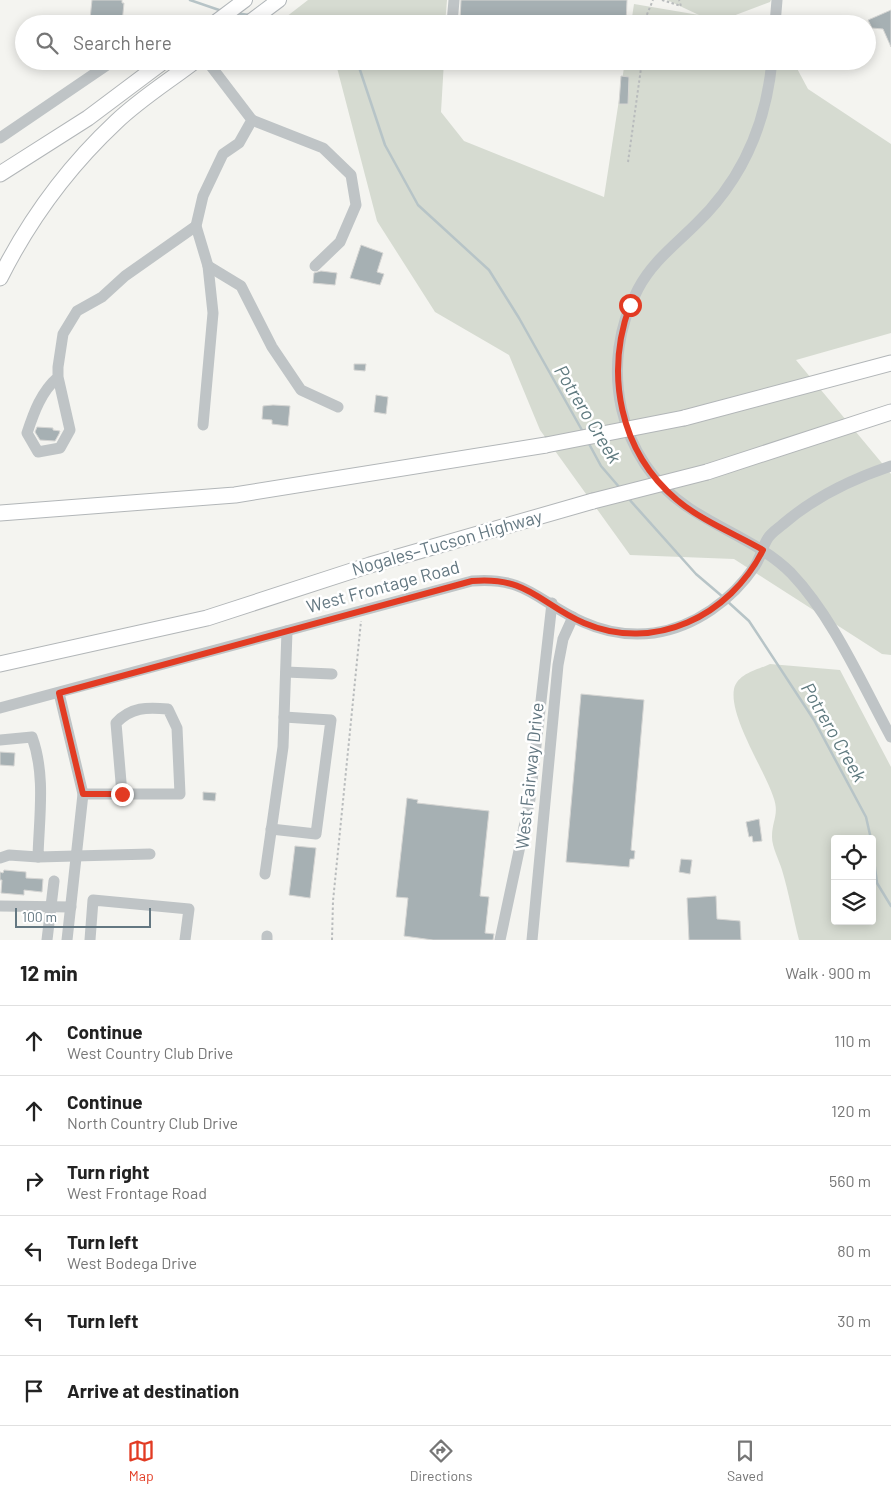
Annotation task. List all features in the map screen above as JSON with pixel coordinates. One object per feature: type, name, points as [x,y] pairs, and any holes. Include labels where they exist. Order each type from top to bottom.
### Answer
[{"type":"highway","points":[[0,174],[88,118],[152,70]]},
{"type":"highway","points":[[0,278],[16,246],[50,195],[80,159],[117,121],[183,70]]},
{"type":"highway","points":[[0,513],[235,495],[546,445],[684,418],[891,363]]},
{"type":"highway","name":"Nogales–Tucson Highway","points":[[0,664],[207,618],[370,565],[593,500],[707,472],[891,412]]},
{"type":"main road","points":[[225,15],[245,0]]},
{"type":"main road","points":[[259,15],[279,0]]},
{"type":"street","points":[[453,15],[454,0]]},
{"type":"street","points":[[776,15],[777,0]]},
{"type":"street","points":[[0,138],[100,70]]},
{"type":"street","points":[[214,70],[252,120],[323,148],[351,175],[356,205],[340,242],[316,266]]},
{"type":"street","points":[[770,70],[762,119],[743,165],[713,207],[661,256],[638,287],[623,323],[617,361],[619,400],[623,419],[638,452],[657,480],[678,500],[763,550],[791,573],[815,604],[837,638],[891,737]]},
{"type":"street","points":[[203,425],[213,313],[208,266],[196,226],[203,196],[222,154],[239,143],[252,120]]},
{"type":"street","points":[[58,377],[49,385],[39,400],[27,433],[38,452],[60,448],[70,430],[58,377],[63,334],[77,311],[102,297],[125,276],[196,226]]},
{"type":"street","points":[[208,266],[241,286],[272,347],[301,390],[338,407]]},
{"type":"street","name":"West Frontage Road","points":[[0,708],[460,583],[485,580],[521,586],[573,617],[610,631],[639,634],[682,626],[710,611],[744,580],[756,565],[768,538],[791,517],[815,500],[842,485],[891,466]]},
{"type":"street","points":[[500,940],[530,799],[552,603]]},
{"type":"street","name":"West Fairway Drive","points":[[532,940],[558,665],[563,639],[573,617]]},
{"type":"street","points":[[265,874],[283,747],[286,631]]},
{"type":"street","points":[[286,672],[332,674]]},
{"type":"street","points":[[59,693],[83,794],[67,940]]},
{"type":"street","points":[[83,794],[122,794],[180,794],[177,728],[168,709],[156,708],[126,712],[116,723],[122,794]]},
{"type":"street","points":[[271,829],[316,834],[331,720],[284,716]]},
{"type":"street","points":[[0,740],[32,738],[39,755],[38,857]]},
{"type":"street","points":[[0,858],[9,855],[38,857],[77,854],[150,854]]},
{"type":"street","points":[[47,940],[54,881]]},
{"type":"street","points":[[90,940],[93,900],[189,909],[185,940]]},
{"type":"street","points":[[0,906],[71,907]]},
{"type":"path","points":[[647,15],[653,0]]},
{"type":"path","points":[[662,0],[681,6],[679,0]]},
{"type":"path","points":[[628,162],[641,70]]},
{"type":"path","points":[[332,940],[333,902],[362,610]]},
{"type":"shaded area","points":[[308,0],[447,0],[446,15],[289,15]]},
{"type":"shaded area","points":[[667,0],[771,0],[736,15],[699,15]]},
{"type":"shaded area","points":[[634,4],[699,15],[632,15]]},
{"type":"shaded area","points":[[338,70],[443,70],[441,112],[464,141],[604,197],[624,70],[798,70],[808,89],[891,144],[891,333],[796,360],[891,474],[891,655],[882,654],[734,559],[630,555],[540,430],[509,355],[435,312],[377,221]]},
{"type":"shaded area","points":[[770,664],[840,670],[891,767],[891,940],[799,940],[781,866],[772,841],[776,812],[775,802],[769,785],[748,743],[734,701],[736,684],[749,673]]},
{"type":"building","points":[[92,0],[122,0],[122,3],[124,3],[123,15],[90,15]]},
{"type":"building","points":[[461,0],[627,0],[626,15],[460,15]]},
{"type":"building","points":[[891,10],[891,47],[883,29],[876,28],[876,17]]},
{"type":"building","points":[[621,76],[629,77],[628,104],[619,104]]},
{"type":"building","points":[[361,245],[383,253],[377,272],[384,274],[380,285],[350,278]]},
{"type":"building","points":[[321,271],[337,273],[335,285],[313,283],[314,273]]},
{"type":"building","points":[[354,364],[366,364],[365,371],[354,370]]},
{"type":"building","points":[[376,395],[388,397],[386,414],[374,412]]},
{"type":"building","points":[[263,406],[290,406],[288,426],[272,424],[272,420],[262,419]]},
{"type":"building","points":[[37,427],[53,428],[53,430],[60,431],[55,441],[40,440],[35,432]]},
{"type":"building","points":[[581,694],[644,700],[631,850],[635,851],[634,859],[630,859],[629,867],[566,862]]},
{"type":"building","points":[[0,752],[15,753],[14,766],[0,765]]},
{"type":"building","points":[[203,792],[216,793],[215,801],[203,800]]},
{"type":"building","points":[[407,798],[418,800],[417,803],[489,811],[480,896],[489,897],[485,933],[494,934],[493,940],[433,940],[404,936],[408,898],[396,897]]},
{"type":"building","points":[[759,819],[762,841],[753,842],[752,836],[749,837],[746,822]]},
{"type":"building","points":[[295,846],[316,848],[310,898],[289,895]]},
{"type":"building","points":[[681,859],[692,860],[690,874],[679,872]]},
{"type":"building","points":[[4,870],[26,872],[26,878],[43,879],[42,892],[24,890],[24,895],[1,893],[2,880],[0,880],[0,872],[3,873]]},
{"type":"building","points":[[716,896],[717,919],[740,921],[741,940],[689,940],[687,898]]},
{"type":"waterway","name":"Potrero Creek","points":[[190,0],[222,11]]},
{"type":"waterway","name":"Potrero Creek","points":[[235,13],[249,15]]},
{"type":"waterway","name":"Potrero Creek","points":[[360,70],[385,145],[418,205],[489,270],[519,318],[583,432]]},
{"type":"waterway","name":"Potrero Creek","points":[[588,442],[601,466],[620,488]]},
{"type":"waterway","name":"Potrero Creek","points":[[628,498],[696,574],[723,597]]},
{"type":"waterway","name":"Potrero Creek","points":[[727,601],[749,621],[814,720],[866,817],[870,835]]},
{"type":"waterway","name":"Potrero Creek","points":[[876,875],[877,883],[891,906]]},
{"type":"route","points":[[122,794],[83,794],[59,693],[472,581],[497,580],[521,586],[533,591],[582,622],[610,631],[639,634],[653,633],[682,626],[708,613],[733,592],[756,565],[763,550],[689,509],[667,490],[657,480],[638,452],[623,419],[617,381],[617,361],[623,323],[630,305]]}]
